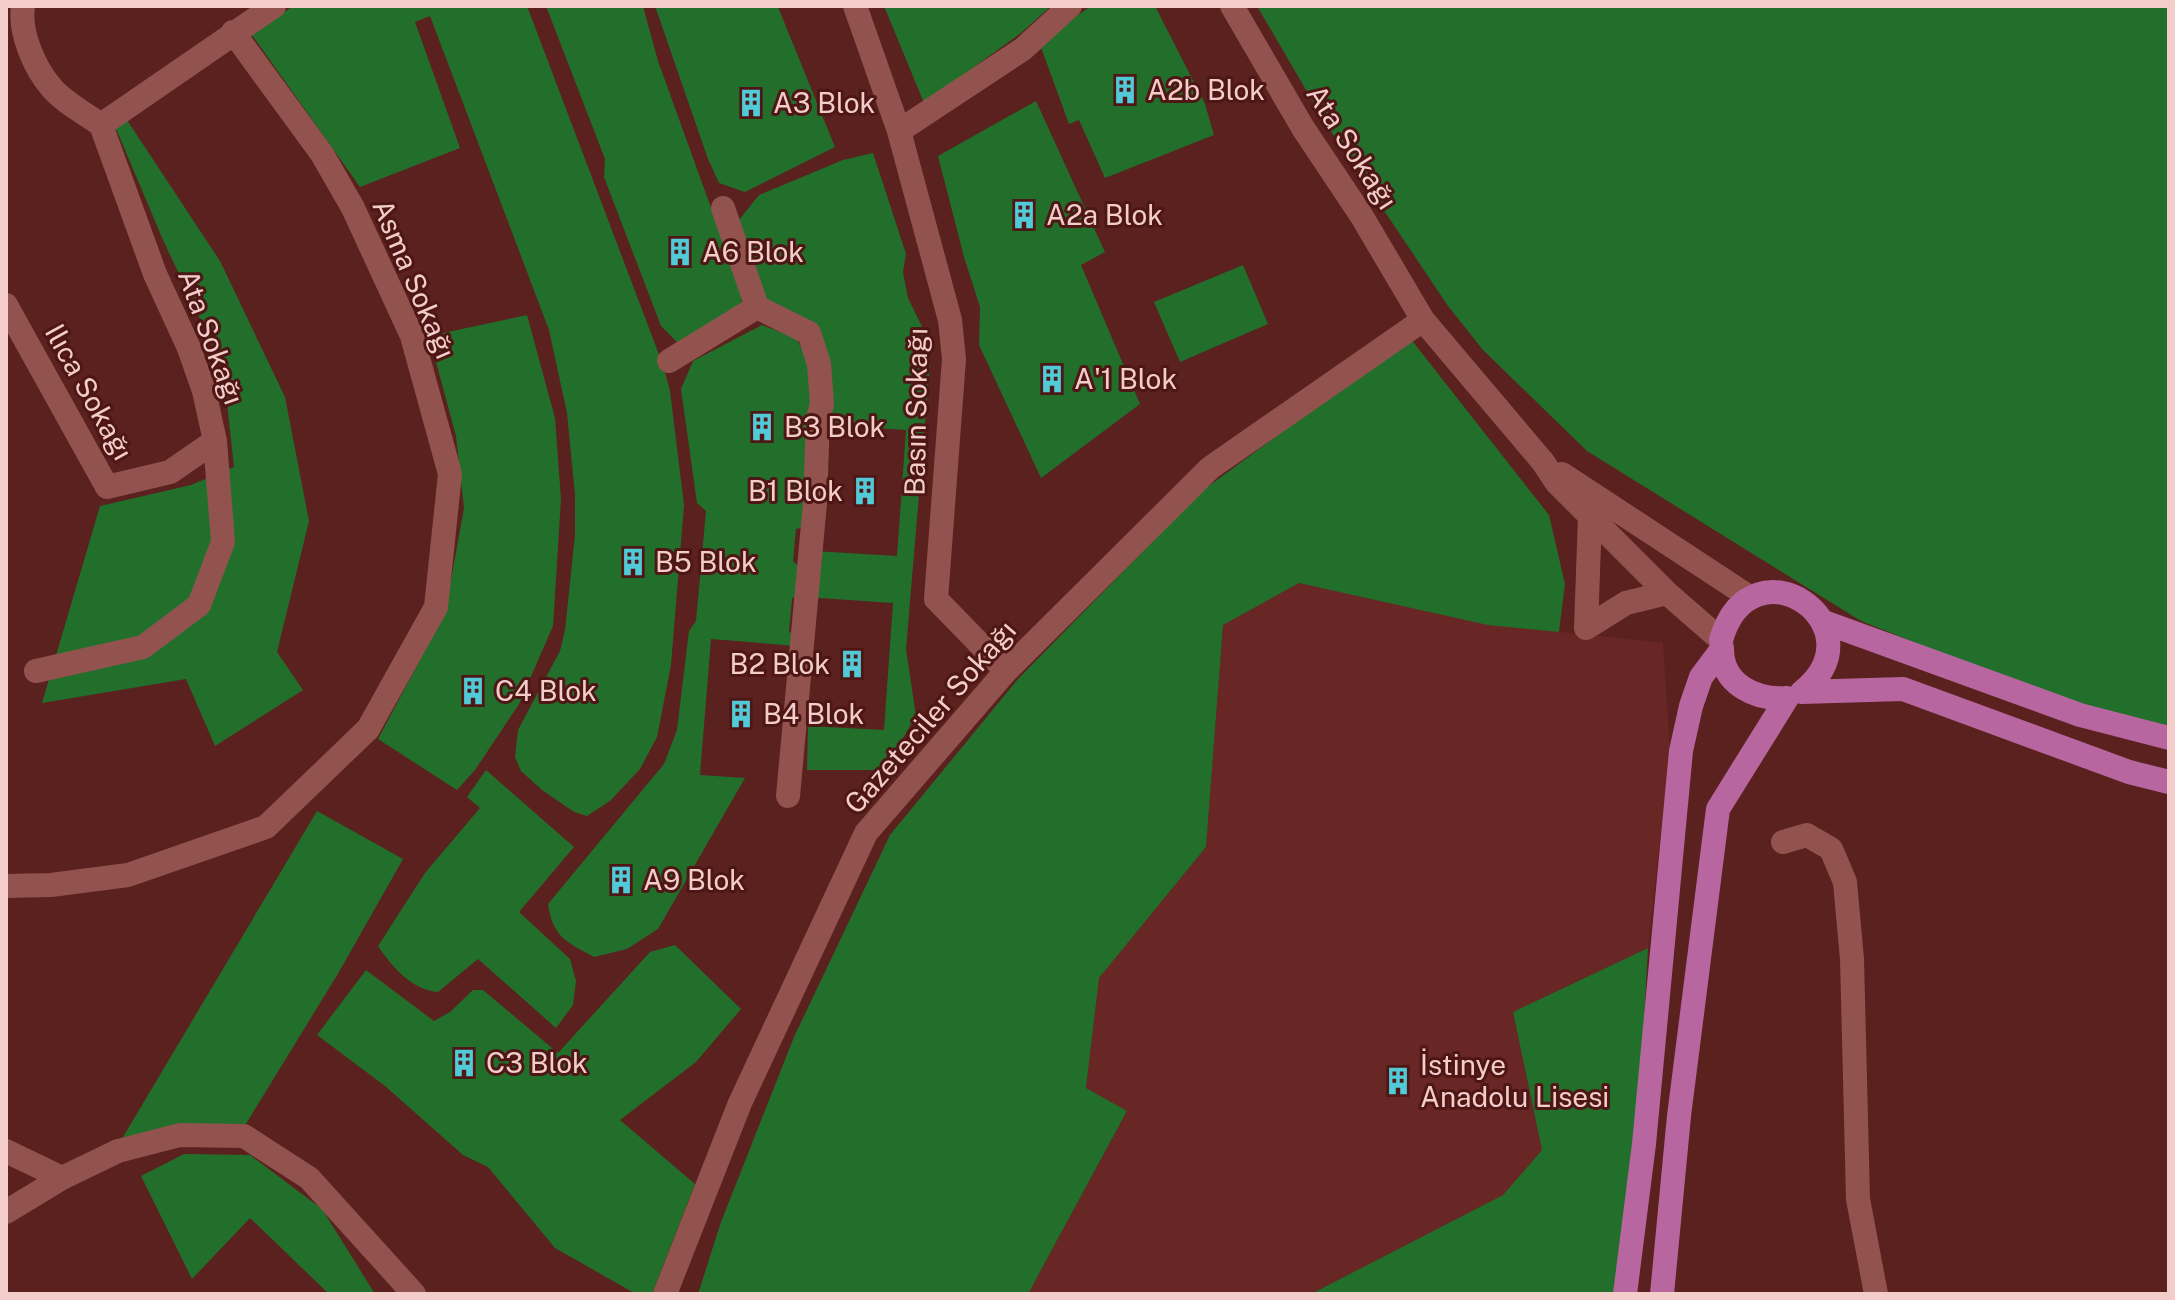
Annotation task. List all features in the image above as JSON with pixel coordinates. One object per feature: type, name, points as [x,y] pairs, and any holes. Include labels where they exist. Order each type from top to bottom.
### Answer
[{"type":"main road","points":[[1662,1294],[1679,1116],[1718,809],[1795,695],[1815,682],[1824,669],[1828,653],[1824,622],[1807,603],[1784,592],[1767,592],[1736,608],[1726,623],[1722,657],[1728,673],[1739,686],[1753,695],[1770,699],[1795,695],[1903,689],[2129,772],[2169,782]]},
{"type":"main road","points":[[1824,622],[2080,715],[2169,738]]},
{"type":"main road","points":[[1625,1294],[1644,1144],[1681,751],[1701,677],[1721,645]]},
{"type":"street","points":[[23,6],[21,17],[31,54],[52,88],[101,125],[274,6]]},
{"type":"street","name":"Basın Sokağı","points":[[855,6],[899,131],[947,306],[954,359],[936,599],[1006,671]]},
{"type":"street","points":[[899,131],[1023,49],[1070,6]]},
{"type":"street","name":"Ata Sokağı","points":[[1232,6],[1303,128],[1361,215],[1423,320],[1543,462]]},
{"type":"street","name":"Asma Sokağı","points":[[6,886],[51,885],[128,875],[266,827],[368,729],[436,607],[450,474],[412,336],[353,208],[322,154],[233,32]]},
{"type":"street","name":"Ata Sokağı","points":[[36,671],[143,647],[199,605],[223,542],[215,441],[204,391],[189,348],[155,274],[101,125]]},
{"type":"street","points":[[723,208],[757,307],[809,333],[819,364],[822,404],[818,418],[815,503],[788,796]]},
{"type":"street","name":"Ilıca Sokağı","points":[[6,305],[107,487],[170,472],[215,441]]},
{"type":"street","points":[[669,361],[757,307]]},
{"type":"street","name":"Gazeteciler Sokağı","points":[[665,1294],[740,1103],[866,833],[1006,671],[1210,468],[1423,320]]},
{"type":"street","points":[[1543,462],[1557,483],[1721,645]]},
{"type":"street","points":[[1543,462],[1751,598]]},
{"type":"street","points":[[1590,516],[1586,628],[1626,603],[1667,593]]},
{"type":"street","points":[[1783,842],[1807,835],[1831,849],[1845,882],[1852,959],[1858,1199],[1876,1294]]},
{"type":"street","points":[[6,1212],[62,1178],[118,1151],[180,1135],[244,1136],[309,1178],[414,1294]]},
{"type":"street","points":[[6,1151],[62,1178]]},
{"type":"shaded area","points":[[1299,583],[1486,624],[1663,643],[1670,751],[1648,948],[1513,1012],[1542,1150],[1503,1195],[1311,1294],[1028,1294],[1127,1112],[1086,1088],[1099,978],[1206,847],[1223,625]]},
{"type":"green space","points":[[293,6],[527,6],[663,365],[670,391],[684,505],[671,665],[657,737],[640,769],[610,801],[587,816],[574,812],[542,790],[521,771],[515,757],[518,730],[560,651],[575,535],[575,495],[567,413],[549,330],[430,16],[415,22],[460,148],[360,187],[252,35]]},
{"type":"green space","points":[[546,6],[643,6],[658,61],[740,288],[742,303],[681,346],[661,326],[604,177],[605,159]]},
{"type":"green space","points":[[655,6],[780,6],[835,147],[745,192],[719,183]]},
{"type":"green space","points":[[884,6],[1051,6],[1021,33],[924,103]]},
{"type":"green space","points":[[1091,6],[1155,6],[1205,104],[1214,135],[1105,178],[1079,120],[1069,124],[1039,42]]},
{"type":"green space","points":[[1257,6],[2169,6],[2169,735],[2079,708],[1861,621],[1587,451],[1483,350],[1448,306],[1326,124]]},
{"type":"green space","points":[[1036,101],[1105,252],[1081,265],[1140,404],[1041,478],[979,345],[980,307],[938,156]]},
{"type":"green space","points":[[125,117],[220,261],[285,397],[309,521],[277,652],[303,690],[215,746],[186,679],[42,703],[100,506],[191,485],[234,467],[223,367],[163,240],[114,124]]},
{"type":"green space","points":[[873,153],[906,254],[903,272],[908,298],[928,339],[930,364],[906,649],[916,716],[884,770],[807,770],[808,726],[884,730],[893,603],[820,598],[809,601],[814,551],[897,556],[906,430],[833,425],[826,415],[830,379],[763,296],[739,220],[759,195],[843,160]]},
{"type":"green space","points":[[1243,265],[1268,324],[1180,362],[1154,302]]},
{"type":"green space","points":[[527,315],[555,418],[561,499],[553,626],[519,704],[475,770],[457,790],[378,739],[445,613],[464,508],[456,436],[429,336]]},
{"type":"green space","points":[[762,325],[796,338],[812,368],[805,527],[796,529],[793,561],[802,569],[801,591],[792,599],[789,631],[796,640],[796,646],[711,639],[700,775],[745,778],[658,929],[627,949],[594,957],[563,938],[554,925],[548,904],[664,764],[677,730],[689,631],[696,621],[706,511],[697,503],[681,389],[693,361]]},
{"type":"green space","points":[[1410,338],[1549,515],[1565,584],[1559,632],[1488,625],[1299,583],[1223,625],[1206,847],[1099,978],[1086,1088],[1127,1111],[1028,1294],[698,1294],[721,1222],[794,1037],[890,835],[1018,679],[1202,491]]},
{"type":"green space","points":[[486,770],[574,847],[519,912],[570,959],[576,981],[573,1005],[556,1028],[478,959],[438,992],[411,982],[378,946],[425,873],[480,808],[467,797]]},
{"type":"green space","points":[[317,811],[403,859],[339,972],[241,1132],[123,1137]]},
{"type":"green space","points":[[675,945],[741,1009],[696,1062],[620,1120],[695,1184],[652,1294],[636,1294],[555,1248],[488,1167],[463,1155],[385,1086],[317,1035],[366,970],[434,1021],[450,1012],[473,990],[483,990],[558,1053],[650,952]]},
{"type":"green space","points":[[1648,948],[1633,1223],[1621,1294],[1311,1294],[1503,1195],[1542,1150],[1513,1012]]},
{"type":"green space","points":[[184,1154],[250,1155],[322,1209],[375,1294],[329,1294],[250,1218],[192,1279],[141,1176]]},
{"type":"place","name":"A2b Blok","points":[[1125,90]]},
{"type":"place","name":"A3 Blok","points":[[751,103]]},
{"type":"place","name":"A2a Blok","points":[[1024,215]]},
{"type":"place","name":"A6 Blok","points":[[680,252]]},
{"type":"place","name":"A'1 Blok","points":[[1052,379]]},
{"type":"place","name":"B3 Blok","points":[[762,427]]},
{"type":"place","name":"B1 Blok","points":[[865,491]]},
{"type":"place","name":"B5 Blok","points":[[633,562]]},
{"type":"place","name":"B2 Blok","points":[[852,664]]},
{"type":"place","name":"C4 Blok","points":[[473,691]]},
{"type":"place","name":"B4 Blok","points":[[741,714]]},
{"type":"place","name":"A9 Blok","points":[[621,880]]},
{"type":"place","name":"C3 Blok","points":[[464,1063]]},
{"type":"place","name":"İstinye Anadolu Lisesi","points":[[1398,1081]]}]
